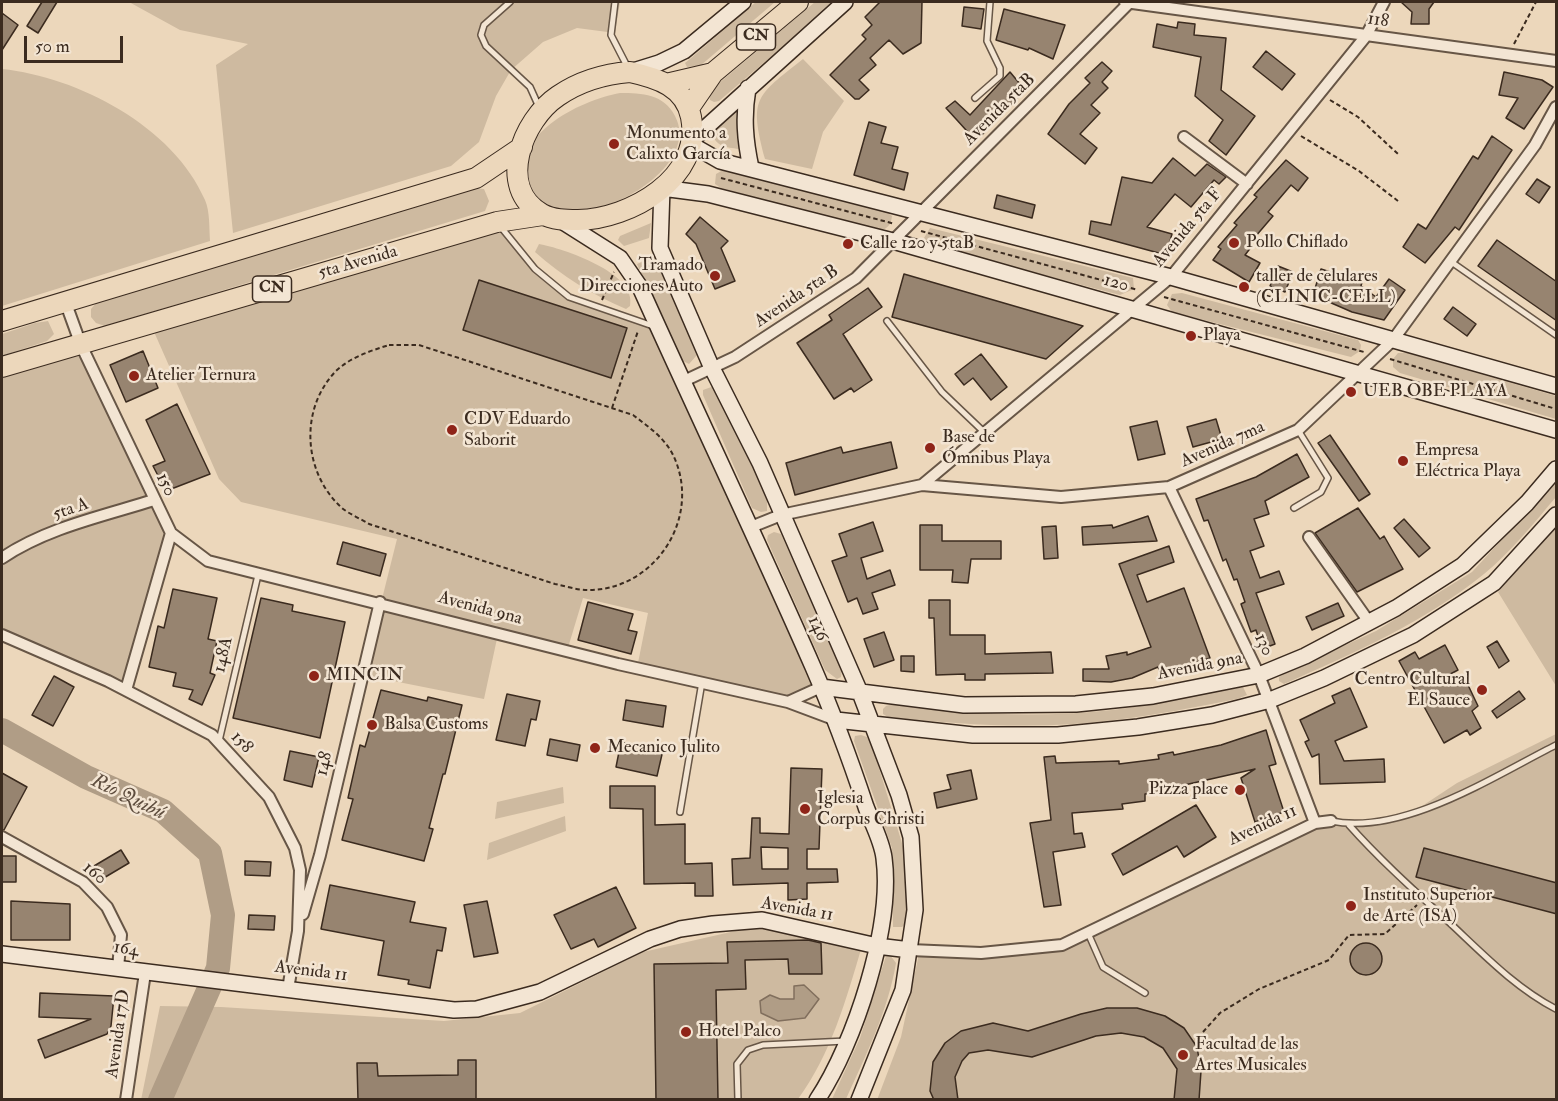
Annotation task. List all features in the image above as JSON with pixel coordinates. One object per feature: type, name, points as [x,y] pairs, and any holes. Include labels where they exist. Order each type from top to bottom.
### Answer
[{"type":"highway","name":"CN","points":[[689,108],[713,73],[798,2]]},
{"type":"highway","points":[[552,218],[523,196],[518,182],[517,164],[530,128],[541,111],[557,97],[589,79],[630,72],[666,84],[676,90],[689,108],[692,142]]},
{"type":"highway","name":"CN","points":[[666,84],[713,73]]},
{"type":"highway","name":"CN","points":[[552,218],[591,219],[611,215],[635,206],[662,188],[678,172],[692,142]]},
{"type":"highway","points":[[2,321],[476,178],[522,147]]},
{"type":"highway","name":"5ta Avenida","points":[[2,367],[498,222],[552,218]]},
{"type":"main road","points":[[630,72],[659,63],[684,51],[743,2]]},
{"type":"main road","points":[[692,142],[748,88],[845,2]]},
{"type":"main road","points":[[748,88],[744,110],[744,136],[751,168]]},
{"type":"main road","name":"120","points":[[692,142],[725,162],[1171,277],[1557,386]]},
{"type":"main road","name":"120","points":[[662,188],[716,196],[893,241],[1360,372],[1557,430]]},
{"type":"main road","name":"146","points":[[662,188],[660,248],[711,366],[760,463],[859,690],[899,795],[911,837],[915,910],[903,990],[860,1100]]},
{"type":"main road","name":"146","points":[[552,218],[620,258],[640,287],[751,527],[836,720],[884,856],[885,900],[877,946],[848,1041],[817,1100]]},
{"type":"main road","name":"Avenida 9na","points":[[821,687],[964,705],[1076,704],[1153,696],[1259,675],[1305,656],[1369,622],[1463,566],[1557,469]]},
{"type":"main road","name":"Avenida 9na","points":[[836,720],[974,735],[1058,735],[1138,727],[1212,715],[1270,700],[1324,678],[1413,635],[1494,583],[1531,546],[1557,515]]},
{"type":"main road","name":"Avenida 11","points":[[244,984],[454,1010],[477,1009],[540,992],[650,939],[680,929],[762,920],[877,946],[910,950]]},
{"type":"main road","name":"164","points":[[2,954],[244,984]]},
{"type":"street","name":"118","points":[[1125,2],[1557,61]]},
{"type":"street","name":"Avenida 5taB","points":[[893,241],[1130,2]]},
{"type":"street","name":"Avenida 5ta F","points":[[922,485],[986,434],[1171,277],[1366,36],[1384,2]]},
{"type":"street","name":"Avenida 7ma","points":[[751,527],[781,514],[922,485],[1061,497],[1169,487],[1298,430],[1393,340],[1535,145],[1557,107]]},
{"type":"street","points":[[1184,137],[1247,184]]},
{"type":"street","name":"Avenida 5ta B","points":[[684,381],[711,366],[735,357],[856,278],[893,241]]},
{"type":"street","name":"150","points":[[65,301],[81,345],[171,533]]},
{"type":"street","name":"130","points":[[1169,487],[1270,700],[1315,823]]},
{"type":"street","name":"5ta A","points":[[2,558],[56,531],[154,500]]},
{"type":"street","points":[[126,690],[171,533]]},
{"type":"street","name":"Avenida 9na","points":[[171,533],[208,561],[788,702],[836,720]]},
{"type":"street","points":[[1309,537],[1369,622]]},
{"type":"street","name":"148","points":[[297,931],[320,855],[380,603]]},
{"type":"street","name":"158","points":[[2,635],[126,690],[212,735],[268,797],[295,848],[300,870],[297,931],[288,988]]},
{"type":"street","name":"Avenida 9na","points":[[788,702],[821,687]]},
{"type":"street","name":"Avenida 11","points":[[910,950],[993,952],[1062,945],[1315,823],[1331,821]]},
{"type":"street","name":"160","points":[[2,837],[83,882],[107,907],[122,935],[118,968]]},
{"type":"street","name":"Avenida 17D","points":[[126,1100],[145,972]]},
{"type":"lane","points":[[510,2],[484,25],[481,35],[486,46],[530,87],[541,111]]},
{"type":"lane","points":[[615,2],[611,35],[630,72]]},
{"type":"lane","points":[[975,98],[1000,76],[1000,68],[987,41],[990,2]]},
{"type":"lane","points":[[498,222],[535,269],[569,297],[659,329]]},
{"type":"lane","points":[[1450,261],[1557,335]]},
{"type":"lane","points":[[887,321],[942,392],[986,434]]},
{"type":"lane","points":[[1294,508],[1321,492],[1328,478],[1298,430]]},
{"type":"lane","name":"148A","points":[[219,743],[258,575]]},
{"type":"lane","points":[[680,812],[702,682]]},
{"type":"lane","points":[[1331,821],[1349,825],[1407,816],[1462,793],[1557,745]]},
{"type":"lane","points":[[1349,825],[1376,855],[1505,974],[1534,997],[1557,1009]]},
{"type":"lane","points":[[1088,933],[1103,967],[1145,993]]},
{"type":"lane","points":[[738,1100],[737,1064],[748,1050],[763,1045],[848,1041]]},
{"type":"path","points":[[1509,55],[1536,2]]},
{"type":"path","points":[[1320,93],[1358,117],[1398,154]]},
{"type":"path","points":[[1290,130],[1359,171],[1398,201]]},
{"type":"path","points":[[716,196],[725,162]]},
{"type":"path","points":[[721,178],[907,226],[1377,355],[1557,409]]},
{"type":"path","points":[[598,307],[620,258]]},
{"type":"path","points":[[612,408],[641,322]]},
{"type":"path","points":[[389,345],[419,345],[612,408],[633,415],[657,433],[674,457],[683,488],[681,518],[668,548],[646,571],[618,586],[586,590],[555,584],[369,524],[342,508],[335,500],[322,484],[311,454],[310,424],[319,396],[336,371],[361,354],[389,345]]},
{"type":"path","points":[[1203,1032],[1220,1013],[1259,989],[1329,960],[1349,935],[1385,934],[1424,899]]},
{"type":"shaded area","points":[[129,2],[620,2],[615,33],[577,28],[543,42],[511,70],[496,96],[479,142],[451,166],[233,233],[216,65],[248,44],[180,30]]},
{"type":"shaded area","points":[[756,2],[775,2],[700,66],[687,67],[685,63]]},
{"type":"shaded area","points":[[815,2],[835,2],[719,101],[710,100],[709,94],[712,89]]},
{"type":"shaded area","points":[[803,59],[844,101],[823,132],[812,169],[765,159],[757,123],[760,100],[766,91]]},
{"type":"shaded area","points":[[2,69],[61,82],[91,94],[147,128],[170,149],[190,173],[207,204],[210,241],[2,306]]},
{"type":"shaded area","points":[[620,93],[652,96],[665,103],[670,109],[675,116],[679,139],[669,161],[650,182],[624,198],[595,209],[567,212],[544,205],[528,188],[524,170],[527,153],[536,137],[567,113],[604,97]]},
{"type":"shaded area","points":[[738,108],[739,149],[719,144],[712,133],[718,123]]},
{"type":"shaded area","points":[[725,169],[887,212],[892,216],[891,222],[880,231],[721,188],[715,184],[716,174]]},
{"type":"shaded area","points":[[475,188],[484,189],[489,201],[485,211],[105,326],[96,323],[91,317],[91,309],[97,302]]},
{"type":"shaded area","name":"CDV Eduardo Saborit","points":[[497,222],[535,269],[569,297],[659,329],[821,687],[788,702],[637,668],[648,613],[583,598],[567,651],[498,634],[484,699],[363,675],[397,539],[241,502],[219,479],[151,325]]},
{"type":"shaded area","points":[[651,223],[649,238],[624,246],[618,240],[620,236]]},
{"type":"shaded area","points":[[930,228],[1133,278],[1134,289],[1120,295],[926,244],[924,238]]},
{"type":"shaded area","points":[[539,244],[580,257],[611,273],[622,283],[629,294],[630,306],[626,309],[589,291],[567,277],[535,252]]},
{"type":"shaded area","points":[[656,256],[697,355],[689,364],[679,359],[637,264]]},
{"type":"shaded area","points":[[1182,293],[1358,340],[1361,345],[1360,351],[1351,357],[1172,312],[1167,305],[1172,294]]},
{"type":"shaded area","points":[[48,321],[54,334],[47,341],[2,356],[2,334]]},
{"type":"shaded area","points":[[81,345],[171,533],[126,690],[2,635],[2,367]]},
{"type":"shaded area","points":[[1398,353],[1408,353],[1556,396],[1556,419],[1400,373],[1393,367],[1393,359]]},
{"type":"shaded area","points":[[717,385],[724,393],[767,501],[767,511],[761,512],[752,508],[703,395],[703,390]]},
{"type":"shaded area","points":[[1556,481],[1556,497],[1531,527],[1494,565],[1461,591],[1413,622],[1362,648],[1284,684],[1279,681],[1279,677],[1287,672],[1376,631],[1472,572]]},
{"type":"shaded area","points":[[1556,527],[1556,686],[1498,592]]},
{"type":"shaded area","points":[[774,532],[781,534],[842,669],[841,677],[837,679],[825,670],[767,540],[768,535]]},
{"type":"shaded area","points":[[1243,687],[1247,695],[1237,699],[1146,716],[1087,723],[1030,726],[973,724],[888,717],[883,714],[886,706],[893,704],[948,711],[1030,715],[1112,710]]},
{"type":"shaded area","name":"Instituto Superior de Arte (ISA)","points":[[1556,734],[1556,1099],[877,1100],[901,1037],[919,954],[1062,945],[1173,891],[1331,821],[1349,825],[1407,816],[1457,783]]},
{"type":"shaded area","points":[[855,736],[867,737],[871,742],[905,853],[907,922],[902,927],[893,927],[892,848],[854,741]]},
{"type":"shaded area","points":[[563,787],[564,803],[495,819],[497,802]]},
{"type":"shaded area","points":[[565,816],[566,831],[487,860],[489,843]]},
{"type":"shaded area","points":[[757,926],[862,946],[829,1045],[810,1082],[798,1099],[141,1100],[160,1006],[221,1007],[444,1021],[520,1013],[643,952]]},
{"type":"shaded area","points":[[890,955],[896,963],[888,998],[876,1032],[846,1099],[832,1099],[860,1038],[886,956]]},
{"type":"shaded area","points":[[804,985],[819,999],[805,1018],[778,1021],[761,1013],[760,1001],[770,995],[780,999],[794,999],[794,986]]},
{"type":"building","points":[[42,2],[57,2],[38,33],[27,26]]},
{"type":"building","points":[[880,2],[922,2],[921,43],[903,54],[889,40],[870,58],[876,65],[859,80],[869,90],[859,99],[855,99],[830,75],[866,39],[862,35],[872,25],[865,17]]},
{"type":"building","points":[[1401,2],[1434,2],[1429,9],[1429,24],[1411,24],[1412,12]]},
{"type":"building","points":[[964,7],[984,9],[981,29],[962,26]]},
{"type":"building","points":[[1004,9],[1065,25],[1053,59],[1029,48],[1028,50],[996,40]]},
{"type":"building","points":[[2,13],[18,25],[2,50]]},
{"type":"building","points":[[1178,22],[1195,24],[1194,35],[1226,38],[1221,90],[1255,116],[1226,155],[1209,141],[1223,120],[1195,96],[1201,57],[1153,47],[1157,24],[1177,28]]},
{"type":"building","points":[[1266,51],[1295,74],[1282,90],[1253,67]]},
{"type":"building","points":[[1102,62],[1112,71],[1102,82],[1108,88],[1091,105],[1100,113],[1080,134],[1097,148],[1085,164],[1048,134],[1069,104],[1090,83],[1085,78]]},
{"type":"building","points":[[1010,72],[1025,90],[976,141],[946,108],[955,101],[970,115]]},
{"type":"building","points":[[1504,72],[1542,80],[1553,87],[1524,129],[1506,118],[1518,98],[1499,95]]},
{"type":"building","points":[[869,122],[886,127],[881,143],[898,147],[892,169],[908,173],[904,190],[854,175]]},
{"type":"building","points":[[1492,136],[1512,150],[1459,230],[1455,227],[1425,263],[1403,247],[1418,224],[1426,229],[1473,156],[1478,159]]},
{"type":"building","points":[[1173,158],[1195,176],[1207,164],[1226,177],[1219,184],[1214,180],[1191,207],[1175,194],[1147,227],[1172,234],[1166,255],[1089,234],[1091,221],[1111,225],[1122,177],[1152,183]]},
{"type":"building","points":[[1286,160],[1308,178],[1298,191],[1291,185],[1268,212],[1273,216],[1249,244],[1252,246],[1245,255],[1260,263],[1249,282],[1213,260],[1221,249],[1218,247],[1237,225],[1234,223],[1257,197],[1254,195]]},
{"type":"building","points":[[1537,179],[1550,187],[1539,203],[1526,194]]},
{"type":"building","points":[[997,195],[1035,205],[1032,218],[994,208]]},
{"type":"building","points":[[700,217],[728,241],[721,248],[735,281],[715,289],[696,244],[686,234]]},
{"type":"building","points":[[1497,240],[1557,282],[1557,321],[1478,266]]},
{"type":"building","points":[[1278,266],[1293,272],[1285,292],[1270,286]]},
{"type":"building","points":[[1321,269],[1362,282],[1361,286],[1376,297],[1389,279],[1405,290],[1384,320],[1352,312],[1313,295]]},
{"type":"building","points":[[904,274],[1083,326],[1046,359],[892,317]]},
{"type":"building","points":[[479,280],[627,328],[611,378],[463,330]]},
{"type":"building","points":[[868,288],[882,307],[843,334],[872,380],[854,392],[851,388],[834,399],[797,343],[832,320],[829,315]]},
{"type":"building","points":[[1453,307],[1476,324],[1467,336],[1444,319]]},
{"type":"building","name":"Atelier Ternura","points":[[143,351],[158,388],[126,402],[110,365]]},
{"type":"building","points":[[981,354],[1007,387],[991,400],[973,378],[964,385],[955,374]]},
{"type":"building","points":[[177,404],[210,474],[166,491],[153,466],[165,461],[146,420]]},
{"type":"building","points":[[1216,419],[1222,439],[1193,447],[1187,427]]},
{"type":"building","points":[[1157,421],[1165,454],[1138,460],[1130,427]]},
{"type":"building","points":[[1330,435],[1370,494],[1359,501],[1318,443]]},
{"type":"building","points":[[891,442],[897,468],[795,495],[786,463],[841,447],[843,453]]},
{"type":"building","points":[[1297,454],[1309,477],[1265,501],[1269,514],[1254,519],[1264,546],[1250,551],[1260,578],[1279,571],[1284,584],[1256,593],[1275,644],[1262,649],[1256,630],[1251,632],[1241,604],[1245,602],[1237,579],[1234,580],[1226,559],[1223,561],[1208,520],[1204,521],[1196,499],[1256,477]]},
{"type":"building","points":[[1358,508],[1380,539],[1384,536],[1403,569],[1357,592],[1315,533]]},
{"type":"building","points":[[1148,516],[1157,541],[1083,545],[1082,527],[1112,525],[1113,528]]},
{"type":"building","points":[[1404,519],[1430,548],[1419,557],[1394,528]]},
{"type":"building","points":[[873,522],[883,551],[861,558],[867,579],[890,570],[895,585],[872,593],[878,609],[863,614],[857,598],[848,602],[832,561],[847,556],[839,534]]},
{"type":"building","points":[[920,525],[942,525],[942,541],[1001,541],[1001,559],[971,559],[968,583],[952,582],[953,570],[920,570]]},
{"type":"building","points":[[1056,526],[1058,558],[1044,559],[1042,527]]},
{"type":"building","points":[[343,542],[386,554],[380,576],[337,564]]},
{"type":"building","points":[[1169,546],[1174,562],[1137,575],[1147,602],[1184,588],[1210,658],[1161,674],[1158,667],[1132,678],[1111,682],[1083,681],[1083,669],[1109,669],[1106,656],[1127,652],[1127,655],[1151,647],[1119,564]]},
{"type":"building","points":[[173,589],[217,598],[208,639],[217,641],[210,673],[215,675],[202,705],[189,699],[193,690],[173,686],[176,673],[149,667],[158,626],[164,628]]},
{"type":"building","points":[[261,598],[293,605],[292,611],[345,622],[320,738],[233,718]]},
{"type":"building","points":[[929,600],[950,600],[950,635],[985,635],[985,654],[1051,652],[1053,673],[985,674],[985,680],[965,680],[965,674],[936,675],[934,618],[929,618]]},
{"type":"building","points":[[588,602],[633,614],[628,630],[637,632],[631,654],[578,640]]},
{"type":"building","points":[[1338,603],[1344,616],[1312,630],[1306,617]]},
{"type":"building","points":[[884,632],[894,660],[874,667],[864,639]]},
{"type":"building","points":[[1497,641],[1509,661],[1499,668],[1487,647]]},
{"type":"building","points":[[1445,645],[1458,670],[1439,680],[1468,685],[1478,706],[1472,711],[1481,728],[1470,735],[1467,730],[1444,743],[1399,661],[1415,652],[1419,659]]},
{"type":"building","points":[[901,656],[914,656],[914,672],[901,671]]},
{"type":"building","points":[[54,676],[74,687],[53,726],[32,715]]},
{"type":"building","points":[[1350,688],[1367,727],[1335,741],[1344,761],[1384,759],[1385,782],[1320,784],[1319,754],[1312,757],[1305,742],[1309,740],[1300,720],[1335,703],[1332,696]]},
{"type":"building","points":[[381,690],[427,701],[428,697],[462,705],[429,828],[433,829],[424,861],[342,840],[353,799],[348,798],[360,745],[365,747]]},
{"type":"building","points":[[1519,691],[1525,699],[1497,718],[1492,711]]},
{"type":"building","points":[[507,694],[540,701],[536,720],[531,719],[525,746],[496,740]]},
{"type":"building","points":[[626,700],[666,706],[663,727],[623,720]]},
{"type":"building","points":[[1266,730],[1276,764],[1269,766],[1284,812],[1255,822],[1241,778],[1255,769],[1180,786],[1181,790],[1145,794],[1145,801],[1122,804],[1123,809],[1072,813],[1074,834],[1082,833],[1085,847],[1053,852],[1061,905],[1044,907],[1030,823],[1051,820],[1044,757],[1055,756],[1056,763],[1119,761],[1119,764],[1159,759],[1158,755],[1173,752],[1174,755],[1221,745]]},
{"type":"building","points":[[550,739],[580,745],[577,761],[547,755]]},
{"type":"building","points":[[621,742],[663,750],[657,776],[616,767]]},
{"type":"building","points":[[290,751],[319,757],[312,787],[284,780]]},
{"type":"building","points":[[791,768],[822,769],[819,849],[807,849],[807,869],[837,869],[838,882],[807,883],[807,899],[788,900],[788,883],[733,885],[732,859],[750,858],[752,818],[760,818],[760,833],[789,834]],"holes":[[[761,847],[788,848],[788,869],[762,869]]]},
{"type":"building","points":[[971,770],[977,799],[937,808],[934,793],[951,789],[947,775]]},
{"type":"building","points":[[2,773],[27,787],[4,830],[2,830]]},
{"type":"building","points":[[610,786],[655,786],[655,825],[685,824],[685,864],[712,863],[713,896],[695,896],[695,883],[644,884],[643,809],[610,808]]},
{"type":"building","points":[[1196,805],[1216,837],[1184,857],[1177,846],[1123,875],[1112,854]]},
{"type":"building","points":[[1424,848],[1557,883],[1557,914],[1416,877]]},
{"type":"building","points":[[121,850],[129,863],[102,879],[94,866]]},
{"type":"building","points":[[2,856],[16,856],[16,882],[2,882]]},
{"type":"building","points":[[245,861],[271,862],[270,876],[245,875]]},
{"type":"building","points":[[330,885],[415,902],[410,922],[446,928],[442,951],[437,950],[430,988],[408,984],[409,980],[378,975],[384,941],[321,929]]},
{"type":"building","points":[[616,887],[636,928],[598,947],[594,939],[571,949],[554,915]]},
{"type":"building","points":[[11,901],[70,904],[70,940],[11,940]]},
{"type":"building","points":[[487,901],[498,953],[474,957],[464,905]]},
{"type":"building","points":[[249,915],[275,916],[274,930],[248,929]]},
{"type":"building","name":"Hotel Palco","points":[[808,940],[821,943],[822,974],[789,974],[788,959],[745,960],[746,989],[716,990],[718,1100],[656,1100],[654,964],[728,963],[727,942]]},
{"type":"building","points":[[1366,943],[1378,947],[1382,959],[1378,971],[1366,975],[1354,971],[1350,959],[1354,947]]},
{"type":"building","points":[[40,993],[114,996],[111,1026],[107,1034],[45,1058],[38,1040],[91,1019],[39,1017]]},
{"type":"building","name":"Facultad de las Artes Musicales","points":[[1107,1008],[1137,1008],[1165,1016],[1184,1028],[1197,1047],[1201,1071],[1199,1100],[1174,1100],[1177,1069],[1163,1048],[1144,1037],[1121,1033],[1096,1036],[1032,1057],[988,1050],[969,1053],[962,1061],[955,1077],[958,1100],[934,1100],[930,1091],[933,1062],[945,1043],[961,1031],[993,1023],[1028,1031]]},
{"type":"building","points":[[458,1060],[476,1060],[476,1100],[358,1100],[357,1063],[377,1063],[378,1076],[458,1075]]},
{"type":"waterway","name":"Río Quibú","points":[[2,730],[86,777],[163,811],[210,853],[223,915],[218,968],[160,1100]]},
{"type":"place","name":"Monumento a Calixto García","points":[[614,144]]},
{"type":"place","name":"Pollo Chiflado","points":[[1234,243]]},
{"type":"place","name":"Calle 120 y 5taB","points":[[848,244]]},
{"type":"place","name":"Tramado Direcciones Auto","points":[[715,276]]},
{"type":"place","name":"taller de celulares (CLINIC-CELL)","points":[[1244,287]]},
{"type":"place","name":"Playa","points":[[1191,336]]},
{"type":"place","name":"Atelier Ternura","points":[[134,376]]},
{"type":"place","name":"UEB OBE PLAYA","points":[[1351,392]]},
{"type":"place","name":"CDV Eduardo Saborit","points":[[452,430]]},
{"type":"place","name":"Base de Ómnibus Playa","points":[[930,448]]},
{"type":"place","name":"Empresa Eléctrica Playa","points":[[1403,461]]},
{"type":"place","name":"MINCIN","points":[[314,676]]},
{"type":"place","name":"Centro Cultural El Sauce","points":[[1482,690]]},
{"type":"place","name":"Balsa Customs","points":[[372,725]]},
{"type":"place","name":"Mecanico Julito","points":[[595,748]]},
{"type":"place","name":"Pizza place","points":[[1240,790]]},
{"type":"place","name":"Iglesia Corpus Christi","points":[[805,809]]},
{"type":"place","name":"Instituto Superior de Arte (ISA)","points":[[1351,906]]},
{"type":"place","name":"Hotel Palco","points":[[686,1032]]},
{"type":"place","name":"Facultad de las Artes Musicales","points":[[1183,1055]]}]
